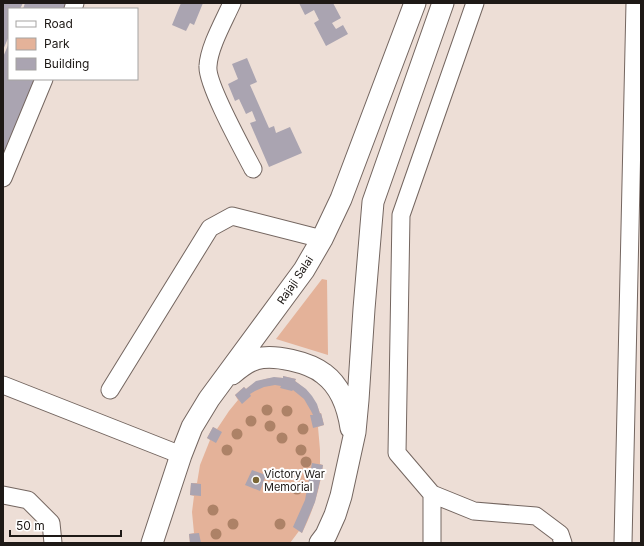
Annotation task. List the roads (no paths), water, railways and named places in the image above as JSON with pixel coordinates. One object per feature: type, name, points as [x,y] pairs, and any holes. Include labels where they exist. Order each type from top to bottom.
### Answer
[{"type":"main road","name":"Rajaji Salai","points":[[152,543],[181,455],[192,427],[220,385],[304,270],[322,239],[344,191],[415,3]]},
{"type":"main road","points":[[324,540],[335,515],[341,496],[353,442],[358,400],[373,202],[443,3]]},
{"type":"main road","points":[[220,385],[239,368],[256,359],[274,357],[294,360],[309,365],[324,373],[335,385],[343,399],[349,417],[353,442]]},
{"type":"main road","points":[[160,520],[167,543]]},
{"type":"street","points":[[232,3],[210,54],[207,68],[213,88],[253,170]]},
{"type":"street","points":[[476,3],[401,215],[397,453],[432,494],[474,511],[536,516],[560,534],[563,543]]},
{"type":"street","points":[[623,543],[636,155],[635,3]]},
{"type":"street","points":[[3,178],[44,80]]},
{"type":"street","points":[[110,390],[210,228],[232,216],[322,239]]},
{"type":"street","points":[[3,385],[181,455]]},
{"type":"street","points":[[432,494],[432,543]]},
{"type":"street","points":[[3,495],[28,500],[51,522],[53,543]]},
{"type":"place","name":"Victory War Memorial","points":[[256,480]]}]
